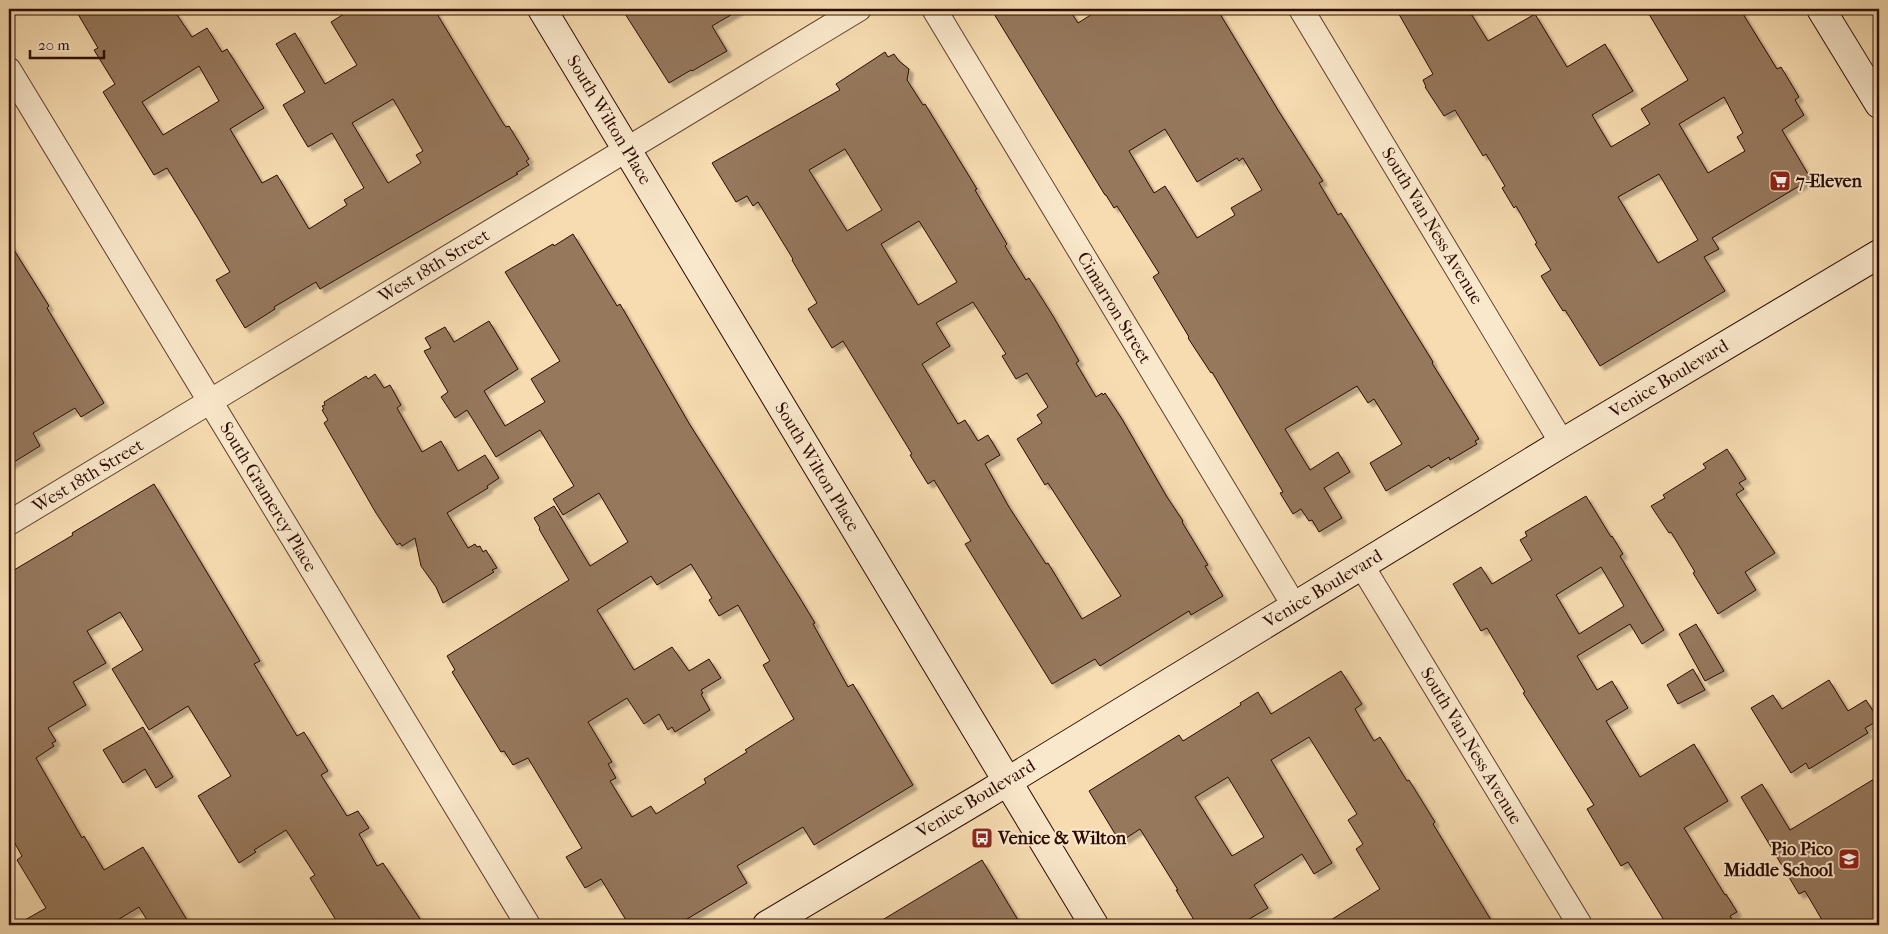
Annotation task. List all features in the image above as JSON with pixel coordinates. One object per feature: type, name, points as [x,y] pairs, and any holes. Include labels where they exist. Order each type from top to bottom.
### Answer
[{"type":"main road","name":"South Wilton Place","points":[[542,9],[1094,925]]},
{"type":"main road","points":[[1820,9],[1879,104]]},
{"type":"main road","name":"Venice Boulevard","points":[[767,925],[1562,443],[1879,254]]},
{"type":"street","name":"West 18th Street","points":[[9,523],[860,9]]},
{"type":"street","name":"Cimarron Street","points":[[934,9],[1294,607]]},
{"type":"street","name":"South Van Ness Avenue","points":[[1301,9],[1562,443]]},
{"type":"street","name":"South Gramercy Place","points":[[9,70],[528,925]]},
{"type":"street","name":"South Van Ness Avenue","points":[[1362,566],[1580,925]]},
{"type":"building","points":[[75,9],[173,9],[192,37],[207,28],[222,52],[227,49],[264,108],[230,129],[262,183],[277,175],[309,229],[347,205],[344,200],[364,188],[332,133],[308,147],[283,105],[305,92],[276,44],[295,33],[325,84],[357,65],[331,22],[352,9],[434,9],[503,123],[506,127],[509,126],[529,159],[526,161],[529,165],[516,173],[518,174],[320,289],[316,282],[274,307],[275,309],[245,328],[216,280],[230,272],[199,220],[167,168],[154,175],[103,92],[115,84],[94,50],[98,48]],"holes":[[[199,66],[219,101],[163,135],[142,102]],[[393,99],[423,151],[416,155],[421,163],[388,183],[352,123]]]},
{"type":"building","points":[[622,9],[741,9],[712,26],[727,51],[669,83]]},
{"type":"building","points":[[991,9],[1069,9],[1078,23],[1100,9],[1217,9],[1323,181],[1319,183],[1338,215],[1341,213],[1433,362],[1479,439],[1475,441],[1477,444],[1450,460],[1449,457],[1431,468],[1429,465],[1386,491],[1370,463],[1402,444],[1374,399],[1368,403],[1357,386],[1285,429],[1310,470],[1338,452],[1350,472],[1324,488],[1342,518],[1319,532],[1312,520],[1309,521],[1301,509],[1293,514],[1280,493],[1283,492],[1212,372],[1188,338],[1153,277],[1159,273],[1117,206],[1114,208]],"holes":[[[1165,129],[1197,182],[1237,158],[1239,161],[1243,158],[1262,190],[1231,208],[1235,215],[1197,238],[1165,186],[1154,193],[1129,151]]]},
{"type":"building","points":[[1396,9],[1468,9],[1488,41],[1535,14],[1567,67],[1605,44],[1633,91],[1592,115],[1611,147],[1650,124],[1641,109],[1688,80],[1646,9],[1740,9],[1777,69],[1781,67],[1799,97],[1795,100],[1804,115],[1782,130],[1811,179],[1712,238],[1719,249],[1704,257],[1725,291],[1600,366],[1541,276],[1551,270],[1535,244],[1537,243],[1516,206],[1514,208],[1502,188],[1505,186],[1486,154],[1483,156],[1455,110],[1444,116],[1425,87],[1423,80],[1433,74]],"holes":[[[1724,97],[1743,133],[1737,137],[1745,151],[1708,173],[1679,124]],[[1659,174],[1698,240],[1658,263],[1618,197]]]},
{"type":"building","points":[[885,52],[888,57],[894,54],[909,69],[907,80],[923,105],[925,104],[977,189],[975,190],[1007,244],[1005,246],[1026,280],[1029,278],[1053,316],[1079,361],[1076,363],[1096,397],[1105,393],[1122,419],[1183,521],[1208,565],[1205,566],[1223,596],[1191,615],[1189,611],[1100,666],[1095,659],[1052,684],[965,544],[971,541],[934,480],[928,484],[910,455],[912,454],[843,341],[832,348],[808,309],[817,303],[758,202],[753,206],[747,196],[736,202],[712,163],[840,90],[836,84]],"holes":[[[845,149],[882,210],[847,231],[809,170]],[[919,221],[957,282],[918,305],[881,244]],[[973,302],[1006,354],[1002,356],[1016,379],[1027,373],[1048,407],[1037,415],[1042,423],[1017,439],[1045,485],[1048,483],[1121,596],[1082,619],[1048,563],[1046,564],[1009,507],[985,464],[1000,455],[988,435],[978,441],[965,420],[958,424],[922,364],[950,346],[936,323]]]},
{"type":"building","points":[[573,234],[617,306],[620,304],[690,425],[815,623],[813,624],[848,687],[853,684],[913,785],[814,845],[803,827],[737,866],[747,883],[677,925],[629,925],[601,879],[585,888],[566,857],[582,848],[528,758],[513,765],[504,751],[501,752],[452,672],[455,670],[447,656],[569,580],[534,518],[554,506],[590,566],[628,542],[599,493],[563,515],[553,499],[574,486],[540,430],[496,457],[467,410],[455,418],[441,397],[448,392],[424,351],[431,348],[425,338],[445,327],[454,342],[489,321],[518,369],[484,391],[505,426],[545,402],[531,379],[560,361],[505,272],[553,244],[554,246]],"holes":[[[691,564],[712,598],[709,600],[719,616],[738,605],[770,661],[763,665],[794,719],[704,779],[706,783],[656,814],[651,806],[632,817],[610,781],[616,778],[608,764],[612,762],[588,722],[627,698],[644,724],[659,714],[668,730],[672,727],[675,732],[710,710],[701,694],[703,693],[701,690],[721,678],[709,659],[689,671],[672,647],[634,670],[597,610],[651,576],[657,585]]]},
{"type":"building","points":[[9,242],[49,306],[47,308],[104,403],[81,417],[75,408],[33,433],[40,446],[9,465]]},
{"type":"building","points":[[375,374],[384,388],[390,385],[401,405],[397,408],[422,452],[441,441],[458,471],[485,455],[499,478],[487,486],[488,488],[447,513],[468,548],[475,544],[477,547],[480,546],[483,552],[486,550],[497,568],[492,570],[494,572],[443,603],[436,587],[421,566],[415,538],[402,546],[400,543],[397,545],[376,513],[324,423],[328,420],[322,410],[324,409],[322,406],[325,405],[324,402],[366,376],[368,379]]},
{"type":"building","points":[[1727,449],[1746,479],[1739,483],[1744,489],[1736,494],[1775,553],[1745,572],[1756,590],[1718,614],[1671,532],[1669,533],[1651,506],[1665,498],[1663,495],[1706,468],[1703,464]]},
{"type":"building","points":[[154,484],[260,661],[254,664],[297,736],[304,732],[328,771],[321,775],[347,816],[358,811],[369,828],[359,834],[377,866],[383,863],[424,925],[339,925],[310,878],[315,875],[286,830],[254,850],[256,852],[239,863],[198,796],[231,776],[188,706],[149,730],[112,669],[143,650],[120,612],[87,631],[106,663],[73,682],[86,705],[48,728],[56,741],[52,743],[54,746],[36,758],[82,838],[84,836],[104,870],[143,847],[190,925],[150,925],[139,907],[109,925],[16,925],[46,908],[17,860],[22,856],[9,833],[9,573]]},
{"type":"building","points":[[1586,496],[1623,554],[1620,556],[1664,630],[1642,644],[1630,624],[1577,656],[1597,690],[1612,681],[1628,708],[1606,721],[1640,777],[1694,744],[1728,801],[1684,828],[1737,912],[1730,916],[1735,925],[1667,925],[1628,862],[1621,866],[1587,809],[1594,805],[1523,693],[1525,692],[1487,628],[1481,631],[1453,584],[1481,567],[1492,584],[1532,560],[1520,540],[1527,536],[1525,532]],"holes":[[[1601,567],[1624,606],[1579,634],[1556,595]]]},
{"type":"building","points":[[1696,624],[1724,671],[1705,681],[1679,634]]},
{"type":"building","points":[[1693,669],[1705,690],[1678,704],[1667,685]]},
{"type":"building","points":[[1341,671],[1362,704],[1355,709],[1374,741],[1380,737],[1407,781],[1409,780],[1435,822],[1433,824],[1494,925],[1323,925],[1380,889],[1356,849],[1363,844],[1348,820],[1357,814],[1309,737],[1271,760],[1332,863],[1314,874],[1302,854],[1254,885],[1268,908],[1239,925],[1197,925],[1176,890],[1178,890],[1140,829],[1120,842],[1089,791],[1179,735],[1183,741],[1241,705],[1240,703],[1258,692],[1271,714]],"holes":[[[1228,777],[1264,837],[1232,856],[1195,797]]]},
{"type":"building","points":[[1829,680],[1848,711],[1866,700],[1879,720],[1865,728],[1868,733],[1809,769],[1806,763],[1791,773],[1751,708],[1773,695],[1782,709]]},
{"type":"building","points":[[143,727],[173,777],[156,788],[145,769],[123,783],[103,750]]},
{"type":"building","points":[[1879,776],[1879,925],[1825,925],[1805,891],[1799,894],[1741,797],[1762,784],[1790,830]]},
{"type":"building","points":[[982,860],[1021,925],[874,925]]},
{"type":"place","name":"7-Eleven","points":[[1780,181]]},
{"type":"place","name":"Venice & Wilton","points":[[982,838]]},
{"type":"place","name":"Pio Pico Middle School","points":[[1849,859]]}]
